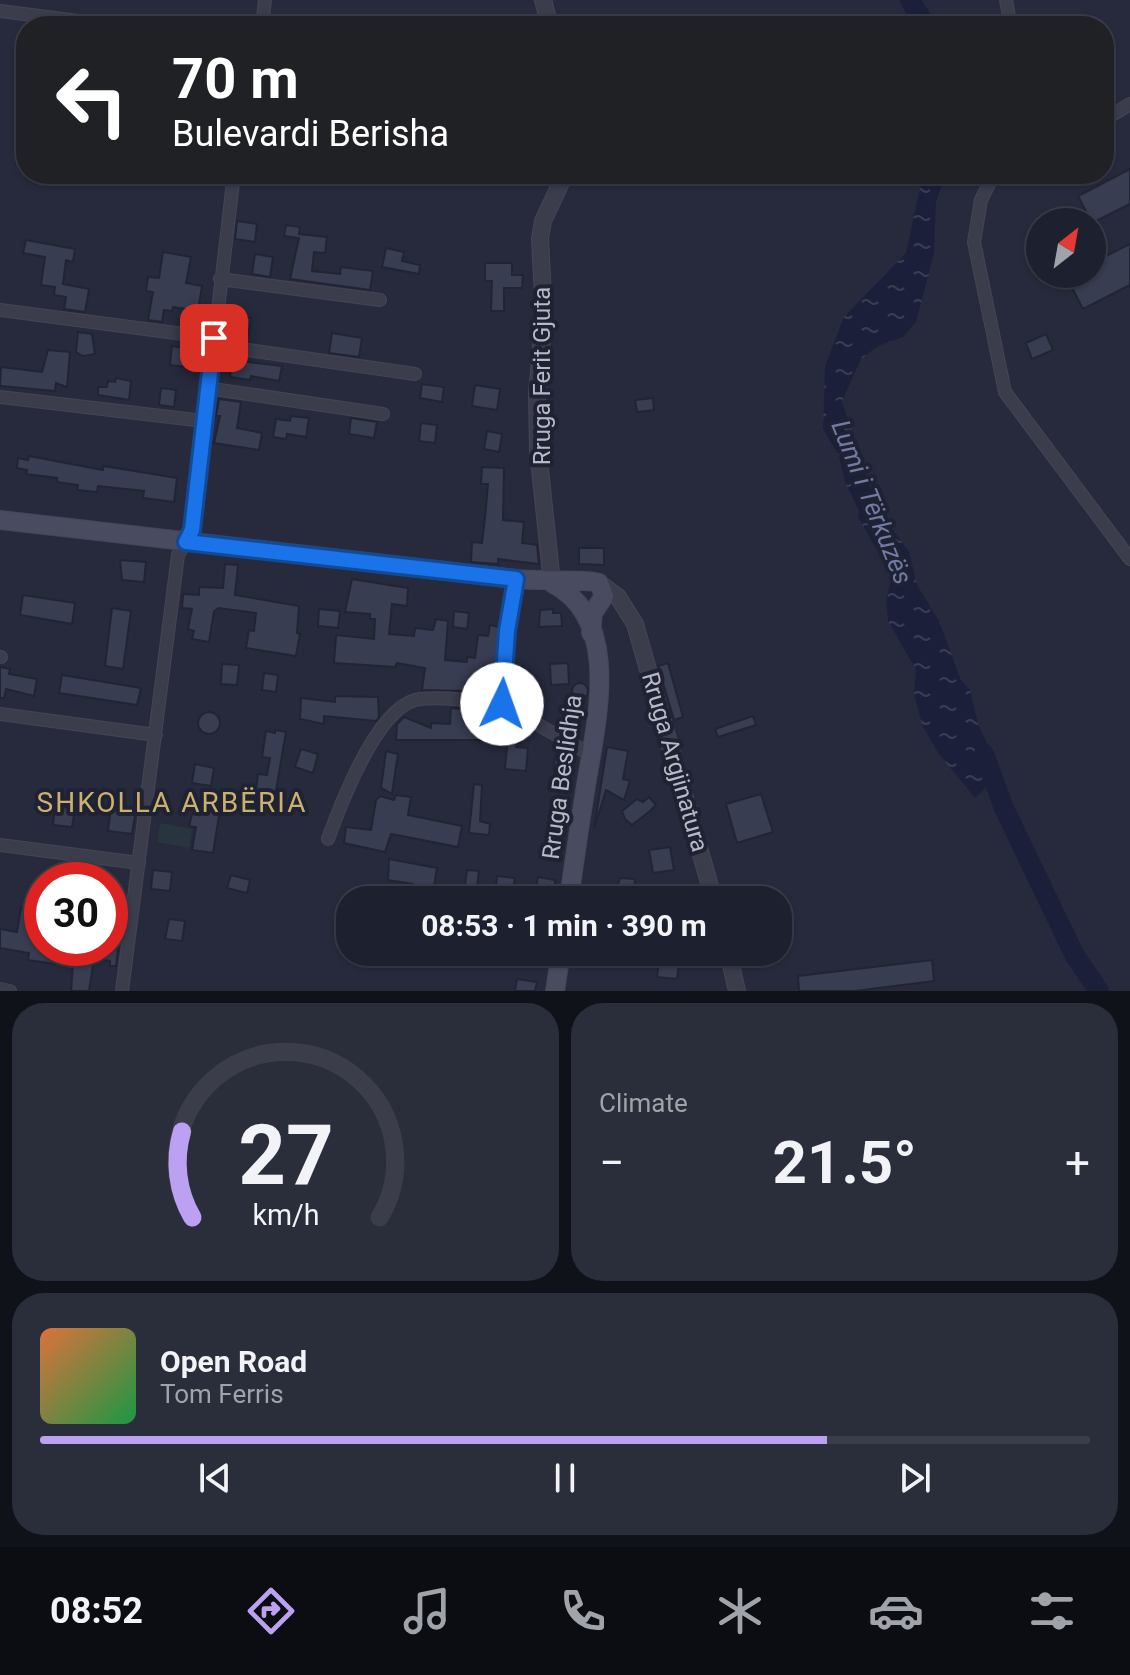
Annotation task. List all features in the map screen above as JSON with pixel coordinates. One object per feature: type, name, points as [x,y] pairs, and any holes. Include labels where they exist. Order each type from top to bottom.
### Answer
[{"type":"main road","points":[[0,520],[552,583],[591,582],[604,596],[593,613],[591,633]]},
{"type":"main road","points":[[579,602],[576,593],[591,582]]},
{"type":"main road","points":[[552,583],[579,602],[591,607],[600,604]]},
{"type":"main road","name":"Rruga Beslidhja","points":[[571,886],[600,682],[591,633],[579,602]]},
{"type":"main road","points":[[555,991],[559,966]]},
{"type":"street","points":[[0,11],[39,16]]},
{"type":"street","points":[[122,991],[178,555],[192,530],[233,184]]},
{"type":"street","name":"Rruga Ferit Gjuta","points":[[552,583],[538,450],[537,393],[544,315],[540,239],[543,221],[560,184]]},
{"type":"street","points":[[989,184],[981,200],[974,242],[1005,392],[1130,559]]},
{"type":"street","points":[[220,279],[380,300]]},
{"type":"street","points":[[0,310],[415,374]]},
{"type":"street","points":[[207,388],[383,414]]},
{"type":"street","points":[[0,397],[204,421]]},
{"type":"street","points":[[502,704],[507,631],[516,579]]},
{"type":"street","name":"Rruga Argjinatura","points":[[591,582],[618,597],[635,624],[710,886]]},
{"type":"street","points":[[600,604],[615,605],[635,624]]},
{"type":"street","points":[[328,839],[387,720],[419,699],[502,704],[591,755]]},
{"type":"street","points":[[0,714],[156,735]]},
{"type":"street","points":[[0,845],[139,863]]},
{"type":"street","points":[[731,966],[737,991]]},
{"type":"street","points":[[0,989],[10,991]]},
{"type":"shaded area","points":[[160,823],[192,829],[189,848],[157,842]]},
{"type":"water","points":[[921,184],[943,184],[936,201],[934,254],[916,322],[903,337],[878,346],[861,359],[842,401],[870,488],[883,504],[889,524],[909,552],[917,585],[939,621],[961,680],[970,690],[978,724],[1001,772],[975,798],[939,754],[923,727],[914,695],[916,670],[888,621],[886,600],[892,576],[858,517],[859,511],[845,482],[839,456],[823,429],[825,366],[844,317],[906,253]]},
{"type":"building","points":[[1130,169],[1130,204],[1106,216],[1106,208],[1084,208],[1078,196],[1101,184],[1114,184],[1114,177]]},
{"type":"building","points":[[237,221],[257,224],[255,242],[235,239]]},
{"type":"building","points":[[286,225],[300,227],[299,234],[327,237],[325,253],[314,252],[312,271],[340,274],[341,267],[373,271],[370,290],[290,279],[299,238],[284,236]]},
{"type":"building","points":[[26,240],[75,249],[73,262],[66,260],[63,284],[89,289],[85,312],[64,309],[66,297],[54,295],[55,287],[41,285],[45,257],[23,253]]},
{"type":"building","points":[[1130,244],[1130,285],[1083,309],[1072,288],[1106,288],[1106,256]]},
{"type":"building","points":[[386,248],[404,252],[402,261],[420,265],[419,274],[382,267]]},
{"type":"building","points":[[163,252],[191,257],[186,283],[202,286],[198,311],[173,307],[172,311],[164,310],[162,322],[148,320],[153,292],[146,291],[148,277],[159,278]]},
{"type":"building","points":[[255,254],[273,257],[270,277],[252,274]]},
{"type":"building","points":[[485,263],[512,263],[512,275],[523,275],[522,288],[504,288],[504,311],[491,311],[492,281],[485,281]]},
{"type":"building","points":[[227,314],[251,318],[248,338],[224,335]]},
{"type":"building","points":[[78,332],[92,334],[95,354],[83,356],[76,352]]},
{"type":"building","points":[[332,333],[362,338],[359,357],[329,353]]},
{"type":"building","points":[[1046,334],[1053,350],[1032,359],[1026,343]]},
{"type":"building","points":[[172,346],[197,350],[195,368],[170,365]]},
{"type":"building","points":[[48,350],[70,352],[67,387],[56,383],[55,391],[0,386],[1,367],[42,372]]},
{"type":"building","points":[[232,360],[282,366],[279,381],[251,376],[250,380],[230,377]]},
{"type":"building","points":[[116,378],[131,381],[129,400],[98,395],[98,387],[107,387],[108,381],[115,382]]},
{"type":"building","points":[[422,384],[444,387],[442,402],[420,398]]},
{"type":"building","points":[[475,385],[500,389],[497,410],[472,406]]},
{"type":"building","points":[[161,388],[176,390],[174,407],[159,405]]},
{"type":"building","points":[[653,398],[654,410],[637,412],[635,400]]},
{"type":"building","points":[[219,399],[241,402],[237,428],[262,433],[259,450],[214,443],[220,416],[216,416]]},
{"type":"building","points":[[291,416],[309,418],[306,437],[287,434],[286,439],[273,437],[276,419],[290,421]]},
{"type":"building","points":[[351,418],[377,422],[374,438],[349,434]]},
{"type":"building","points":[[421,423],[437,425],[435,443],[419,441]]},
{"type":"building","points":[[487,431],[502,434],[499,452],[484,449]]},
{"type":"building","points":[[29,456],[103,470],[103,466],[177,478],[174,502],[143,498],[144,491],[98,486],[97,492],[77,490],[78,485],[57,482],[57,478],[26,474],[27,470],[17,468],[18,458],[28,460]]},
{"type":"building","points":[[482,467],[504,468],[503,520],[524,522],[522,543],[537,545],[539,564],[498,559],[498,564],[471,562],[472,542],[482,543],[485,518],[488,484],[481,484]]},
{"type":"building","points":[[579,548],[604,548],[604,565],[579,564]]},
{"type":"building","points":[[120,560],[146,562],[144,582],[122,580]]},
{"type":"building","points":[[225,564],[238,565],[235,595],[299,606],[297,633],[300,634],[296,656],[246,648],[249,630],[254,631],[256,613],[219,608],[214,611],[209,642],[192,639],[194,631],[188,629],[192,609],[182,608],[183,594],[199,595],[199,587],[223,588]]},
{"type":"building","points":[[352,579],[408,588],[407,606],[392,604],[389,634],[414,636],[415,628],[433,630],[436,619],[448,621],[445,660],[467,662],[467,657],[475,658],[478,635],[488,636],[490,625],[499,627],[495,677],[480,676],[479,685],[466,684],[465,691],[422,690],[425,668],[397,663],[395,667],[334,663],[336,635],[374,639],[375,619],[370,619],[370,614],[345,612]]},
{"type":"building","points":[[23,595],[75,603],[72,624],[20,615]]},
{"type":"building","points":[[112,608],[131,611],[123,669],[105,666]]},
{"type":"building","points":[[319,609],[340,611],[338,628],[318,626]]},
{"type":"building","points":[[553,609],[553,613],[561,613],[562,626],[539,627],[540,610]]},
{"type":"building","points":[[454,611],[469,613],[467,629],[453,627]]},
{"type":"building","points":[[568,663],[569,684],[551,685],[550,664]]},
{"type":"building","points":[[668,663],[683,717],[674,720],[658,666]]},
{"type":"building","points":[[222,664],[239,665],[237,685],[221,684]]},
{"type":"building","points":[[0,667],[10,669],[9,674],[37,679],[34,696],[6,689],[4,698],[0,698]]},
{"type":"building","points":[[264,673],[278,675],[276,692],[262,690]]},
{"type":"building","points":[[62,675],[141,688],[137,705],[59,693]]},
{"type":"building","points":[[580,683],[586,685],[586,697],[580,699],[574,697],[572,691],[574,685]]},
{"type":"building","points":[[335,696],[378,697],[379,717],[376,721],[324,716],[324,724],[300,719],[301,698],[335,702]]},
{"type":"building","points":[[451,708],[492,712],[494,721],[523,726],[516,747],[528,748],[526,771],[505,769],[508,736],[491,730],[490,740],[396,740],[397,724],[404,717],[431,728],[431,723],[450,724]]},
{"type":"building","points":[[209,712],[220,723],[209,734],[198,723]]},
{"type":"building","points":[[753,716],[756,725],[718,737],[715,729]]},
{"type":"building","points":[[275,730],[286,732],[274,802],[241,802],[244,788],[256,790],[258,774],[267,775],[270,758],[262,757],[266,731],[275,733]]},
{"type":"building","points":[[607,747],[628,751],[623,779],[630,781],[624,800],[606,790],[594,829]]},
{"type":"building","points":[[301,749],[318,754],[313,773],[295,767]]},
{"type":"building","points":[[386,751],[398,754],[392,794],[381,788]]},
{"type":"building","points":[[555,755],[571,756],[570,773],[554,771]]},
{"type":"building","points":[[195,764],[214,768],[211,786],[192,783]]},
{"type":"building","points":[[474,784],[482,785],[480,821],[490,824],[489,835],[469,833]]},
{"type":"building","points":[[203,793],[222,797],[213,853],[192,850],[196,827],[189,826],[192,814],[199,815]]},
{"type":"building","points":[[761,794],[773,832],[737,843],[726,804]]},
{"type":"building","points":[[396,795],[411,797],[408,815],[462,826],[458,847],[391,834],[385,852],[344,843],[346,827],[371,830],[376,800],[380,796],[394,800]]},
{"type":"building","points":[[649,797],[656,805],[632,825],[622,811],[637,799],[643,802]]},
{"type":"building","points":[[55,806],[75,809],[72,827],[53,825]]},
{"type":"building","points":[[111,806],[136,809],[132,834],[108,831]]},
{"type":"building","points":[[670,847],[674,870],[653,873],[649,850]]},
{"type":"building","points":[[389,859],[437,868],[434,886],[413,886],[388,880]]},
{"type":"building","points":[[153,870],[172,872],[170,891],[151,889]]},
{"type":"building","points":[[467,870],[479,871],[477,886],[465,886]]},
{"type":"building","points":[[231,875],[250,880],[247,893],[227,888]]},
{"type":"building","points":[[497,876],[515,878],[514,886],[496,886]]},
{"type":"building","points":[[538,877],[555,880],[555,886],[536,886]]},
{"type":"building","points":[[620,878],[635,879],[634,886],[617,886]]},
{"type":"building","points":[[21,908],[24,908],[24,952],[0,948],[0,929],[17,932]]},
{"type":"building","points":[[169,919],[185,921],[182,941],[165,939]]},
{"type":"building","points":[[932,960],[934,981],[855,991],[799,991],[798,976]]},
{"type":"building","points":[[73,966],[93,966],[89,991],[71,991]]},
{"type":"building","points":[[658,966],[679,966],[677,979],[657,977]]},
{"type":"building","points":[[517,979],[537,982],[535,991],[515,991]]},
{"type":"waterway","name":"Lumi i Tërkuzës","points":[[910,0],[920,16]]},
{"type":"waterway","name":"Lumi i Tërkuzës","points":[[984,754],[1004,808],[1075,956],[1099,991]]},
{"type":"district","name":"SHKOLLA ARBËRIA","points":[[172,802]]},
{"type":"route","points":[[214,338],[192,530],[186,542],[516,579],[507,631],[502,704]]}]
